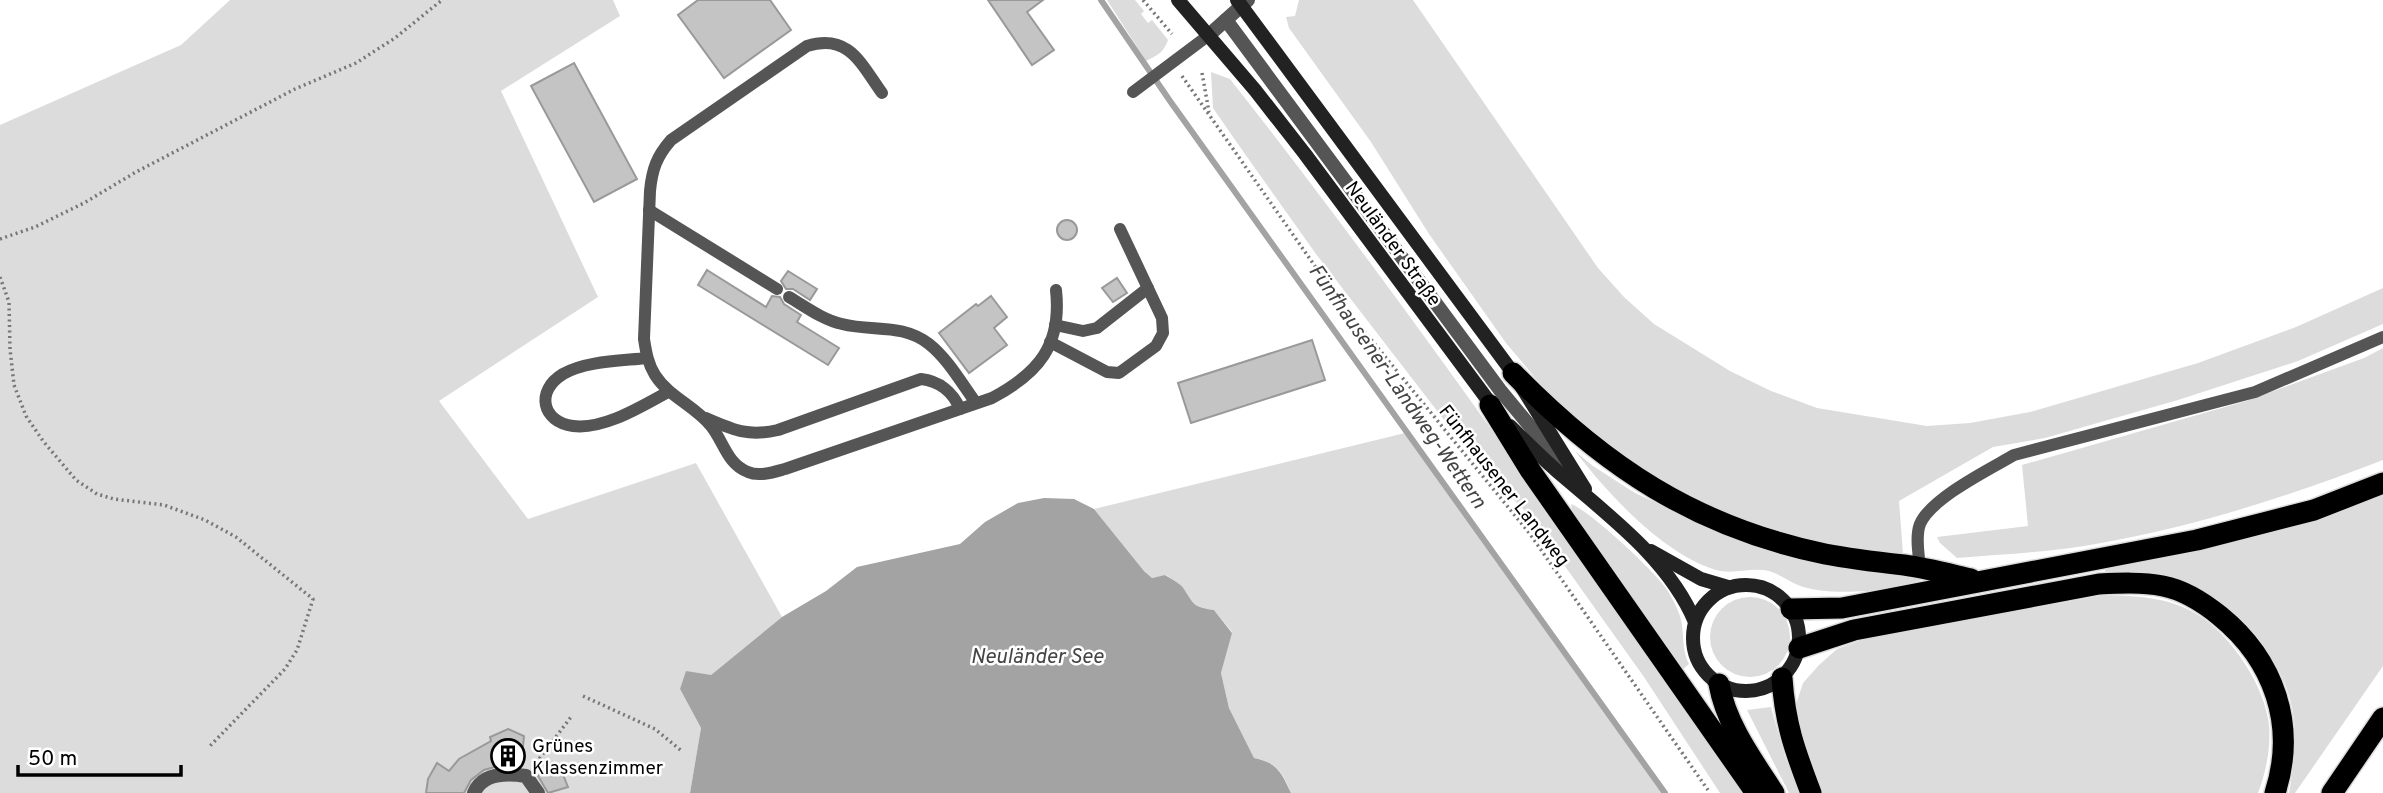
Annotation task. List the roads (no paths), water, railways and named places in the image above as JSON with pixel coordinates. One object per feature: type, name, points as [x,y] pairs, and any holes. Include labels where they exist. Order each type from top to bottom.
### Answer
[{"type":"highway","points":[[1513,373],[1600,453],[1644,484],[1698,513],[1791,546],[1980,581]]},
{"type":"highway","points":[[1490,405],[1530,470],[1756,793]]},
{"type":"highway","points":[[1791,609],[1842,608],[2208,537],[2314,510],[2383,482]]},
{"type":"highway","points":[[1799,648],[1854,630],[2099,584],[2165,586],[2188,595],[2232,625],[2246,639],[2269,673],[2280,707],[2283,747],[2275,793]]},
{"type":"highway","points":[[1782,678],[1784,708],[1791,741],[1811,793]]},
{"type":"highway","points":[[1719,684],[1722,701],[1745,747],[1774,793]]},
{"type":"highway","points":[[2332,793],[2383,718]]},
{"type":"main road","name":"Neuländer Straße","points":[[1178,0],[1305,154],[1490,405],[1542,458],[1633,538],[1681,593],[1695,622],[1692,634],[1696,657],[1702,668],[1719,684]]},
{"type":"main road","name":"Neuländer Straße","points":[[1242,2],[1513,373],[1590,498]]},
{"type":"main road","name":"Neuländer Straße","points":[[1633,538],[1689,573],[1713,584],[1728,587],[1746,584],[1764,587],[1780,596],[1791,609]]},
{"type":"main road","points":[[1695,622],[1707,600],[1728,587]]},
{"type":"main road","points":[[1719,684],[1734,690],[1751,691],[1768,687],[1782,678],[1793,664],[1799,648],[1799,628],[1791,609]]},
{"type":"street","points":[[1209,35],[1242,2]]},
{"type":"street","points":[[1226,20],[1500,390],[1590,498]]},
{"type":"street","points":[[474,793],[476,787],[489,776],[526,776],[538,793]]},
{"type":"lane","points":[[1133,92],[1209,35]]},
{"type":"lane","points":[[882,93],[852,52],[838,43],[823,41],[807,46],[671,140],[659,153],[652,170],[649,210],[644,339],[647,358],[655,375],[668,392],[703,417],[748,434],[778,430],[914,380],[938,383],[946,389],[960,409]]},
{"type":"lane","points":[[649,210],[777,289]]},
{"type":"lane","points":[[1050,342],[1107,372],[1119,373],[1156,346],[1163,333],[1162,317],[1120,229]]},
{"type":"lane","points":[[1055,324],[1083,331],[1097,328],[1148,288]]},
{"type":"lane","points":[[703,417],[729,458],[750,474],[762,474],[785,469],[960,409],[1015,386],[1029,375],[1046,354],[1055,324],[1056,289]]},
{"type":"lane","points":[[789,297],[821,316],[842,324],[900,330],[918,337],[937,352],[976,403]]},
{"type":"lane","points":[[1920,568],[1918,538],[1921,523],[1939,502],[2014,455],[2255,392],[2383,337]]},
{"type":"lane","points":[[647,358],[590,365],[563,374],[547,388],[544,400],[549,412],[559,422],[574,426],[595,424],[625,415],[668,392]]},
{"type":"water","name":"Neuländer See","points":[[1044,498],[1074,499],[1094,509],[1152,578],[1165,575],[1178,583],[1195,604],[1214,610],[1232,633],[1221,673],[1229,708],[1254,758],[1274,766],[1291,793],[690,793],[701,728],[680,689],[686,671],[711,675],[782,617],[826,591],[857,567],[960,544],[985,522],[1018,503]]},
{"type":"waterway","name":"Fünfhausener-Landweg-Wettern","points":[[1101,0],[1170,101],[1665,793]]},
{"type":"place","name":"Grünes Klassenzimmer","points":[[508,756]]}]
